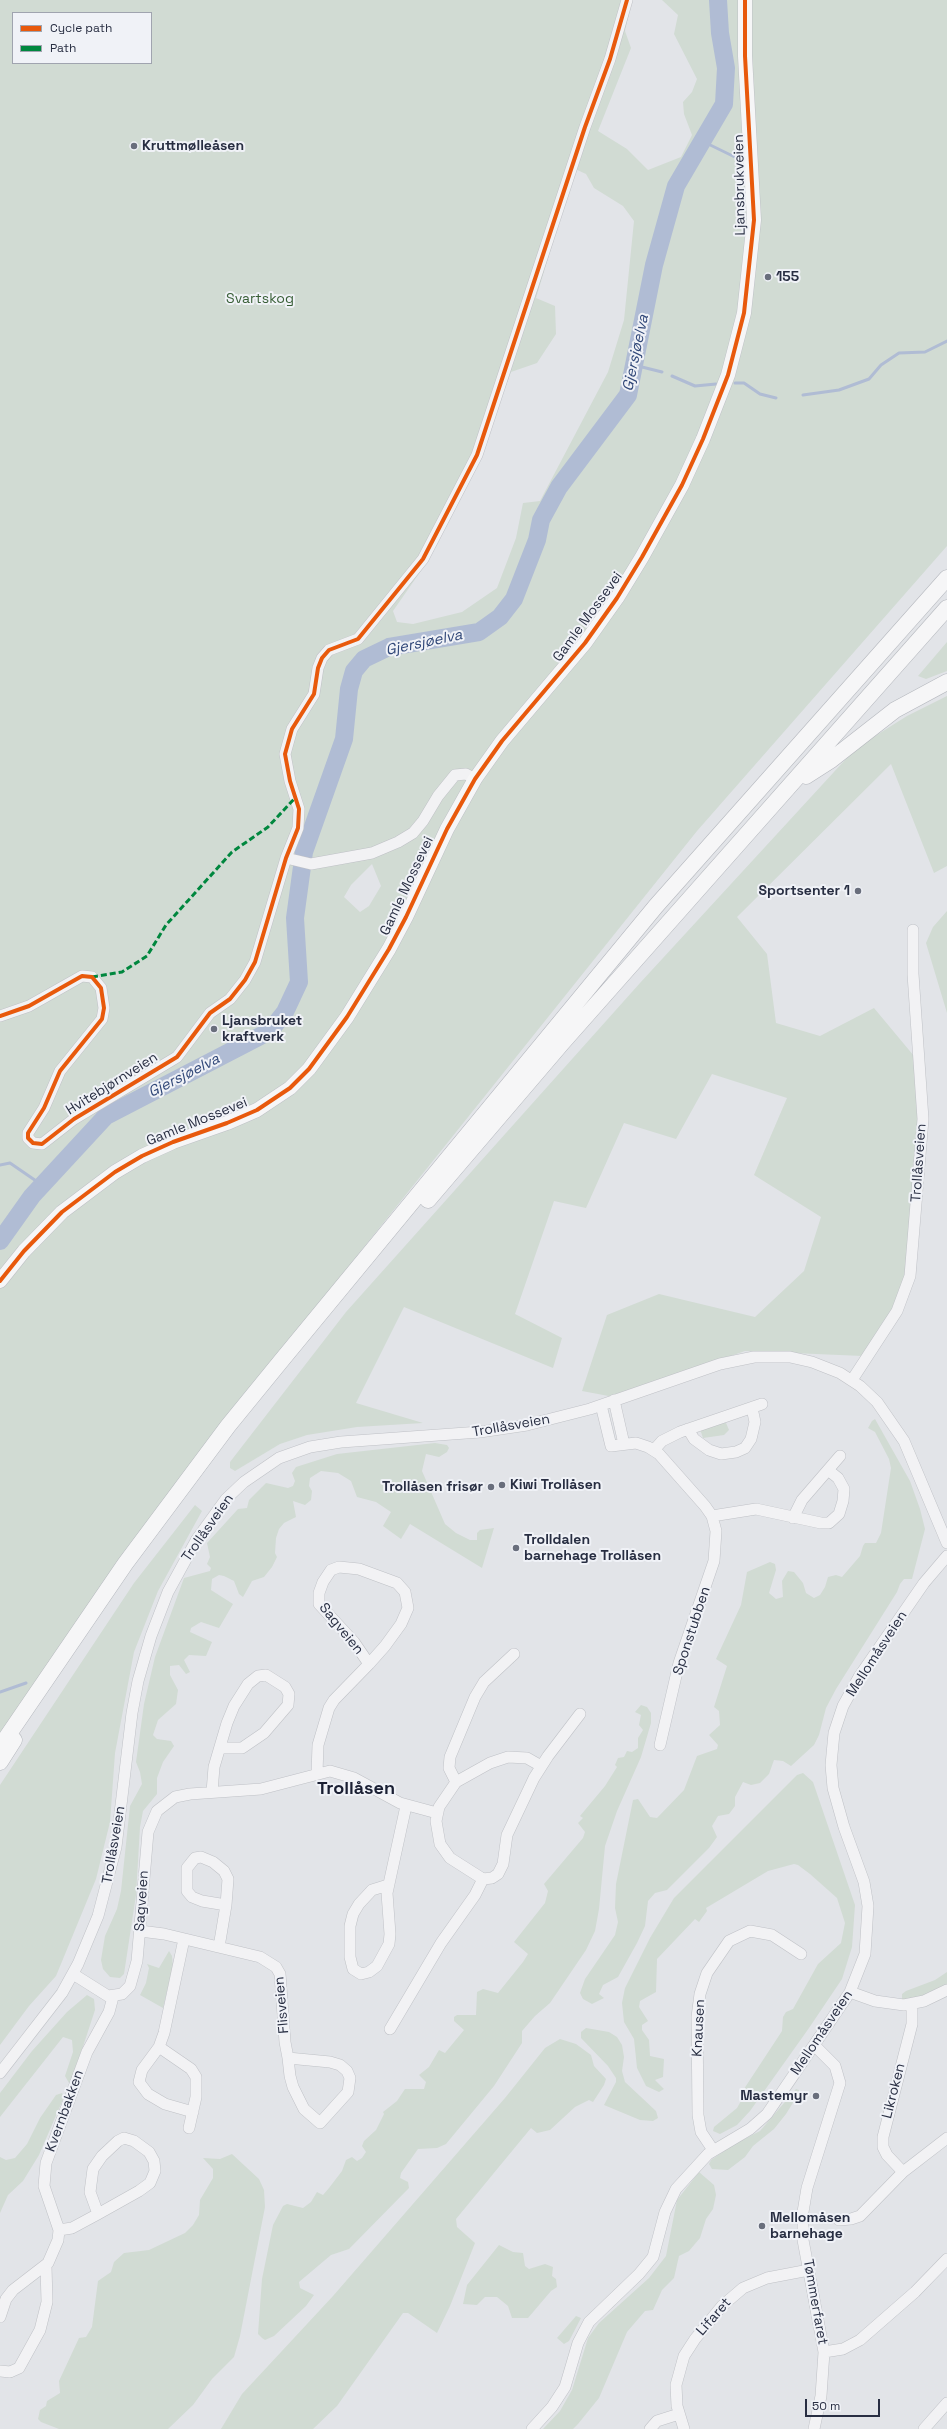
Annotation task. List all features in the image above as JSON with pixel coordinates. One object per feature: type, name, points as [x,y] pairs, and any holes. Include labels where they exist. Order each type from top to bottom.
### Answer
[{"type":"highway","points":[[0,1747],[125,1564],[271,1373],[656,906],[947,578]]},
{"type":"highway","points":[[0,1762],[132,1567],[233,1433],[288,1365],[562,1043],[947,608]]},
{"type":"highway","points":[[788,788],[831,760],[895,710],[947,682]]},
{"type":"main road","name":"Ljansbrukveien","points":[[723,390],[742,325],[753,242],[753,177],[745,50],[745,0]]},
{"type":"main road","name":"Gamle Mossevei","points":[[0,1282],[24,1251],[58,1217],[114,1172],[168,1144],[227,1123],[257,1110],[281,1094],[300,1078],[332,1039],[386,954],[406,917],[447,828],[475,778],[506,737],[585,643],[620,593],[694,461],[723,390]]},
{"type":"street","points":[[475,778],[466,774],[455,775],[445,786],[423,821],[413,833],[398,842],[372,853],[311,864],[297,862],[286,858],[299,820],[299,809],[290,781],[285,754],[292,729],[314,694],[318,668],[322,658],[329,650],[358,639],[423,560],[477,455],[585,128],[610,59],[627,0]]},
{"type":"street","name":"Hvitebjørnveien","points":[[0,1016],[29,1006],[82,976],[92,976],[101,988],[104,1008],[102,1019],[60,1071],[44,1108],[28,1132],[28,1138],[33,1143],[42,1144],[74,1119],[177,1057],[210,1013],[230,999],[255,962],[286,858]]},
{"type":"street","name":"Trollåsveien","points":[[852,1380],[897,1311],[910,1276],[923,1119],[913,974],[913,930]]},
{"type":"street","name":"Trollåsveien","points":[[0,2073],[50,2009],[73,1974],[94,1928],[109,1882],[120,1822],[132,1713],[151,1636],[168,1592],[182,1564],[206,1525],[230,1495],[267,1465],[310,1447],[358,1440],[498,1430],[558,1418],[601,1405],[720,1364],[754,1357],[780,1356],[800,1359],[830,1368],[852,1380],[877,1402],[898,1431],[947,1543]]},
{"type":"street","points":[[614,1400],[624,1444]]},
{"type":"street","name":"Sponstubben","points":[[601,1405],[612,1446],[636,1443],[654,1450],[676,1470],[712,1516],[717,1538],[714,1560],[679,1663],[660,1745]]},
{"type":"street","points":[[654,1450],[666,1439],[688,1428],[757,1406],[751,1439],[745,1448],[736,1452],[721,1454],[710,1450],[694,1439],[688,1428]]},
{"type":"street","points":[[793,1518],[802,1500],[840,1456]]},
{"type":"street","points":[[712,1516],[756,1509],[793,1518],[824,1523],[837,1517],[843,1501],[844,1489],[838,1478],[828,1470]]},
{"type":"street","name":"Mellomåsveien","points":[[532,2429],[552,2407],[565,2387],[584,2329],[600,2310],[649,2263],[656,2250],[665,2212],[672,2196],[690,2172],[713,2150],[744,2133],[761,2120],[815,2046],[850,1992],[865,1954],[868,1906],[864,1882],[844,1827],[833,1788],[831,1765],[834,1734],[844,1706],[860,1676],[924,1583],[947,1556]]},
{"type":"street","name":"Sagveien","points":[[316,1773],[318,1745],[329,1708],[369,1664],[394,1634],[404,1619],[408,1608],[407,1598],[401,1586],[388,1578],[352,1567],[339,1567],[331,1570],[323,1582],[319,1592],[319,1604],[354,1642],[369,1664]]},
{"type":"street","points":[[456,1782],[450,1768],[450,1757],[475,1697],[484,1682],[514,1654]]},
{"type":"street","points":[[212,1792],[214,1767],[220,1748],[234,1706],[250,1681],[258,1676],[266,1676],[285,1687],[289,1694],[288,1706],[258,1738],[242,1748],[220,1748]]},
{"type":"street","points":[[541,1766],[527,1758],[508,1757],[490,1763],[456,1782],[442,1802],[437,1813],[437,1828],[442,1848],[456,1862],[482,1879],[494,1877],[502,1868],[507,1835],[541,1766],[580,1714]]},
{"type":"street","name":"Sagveien","points":[[113,1997],[125,1992],[131,1983],[137,1961],[146,1843],[153,1817],[160,1807],[175,1797],[275,1786],[316,1773],[330,1772],[345,1774],[406,1806],[437,1813]]},
{"type":"street","points":[[388,1885],[372,1890],[359,1904],[353,1914],[350,1934],[350,1957],[353,1969],[361,1974],[369,1972],[377,1966],[389,1944],[388,1885],[406,1806]]},
{"type":"street","points":[[219,1947],[226,1905],[228,1879],[224,1871],[208,1860],[201,1857],[195,1858],[188,1864],[186,1876],[188,1894],[202,1901],[226,1905]]},
{"type":"street","points":[[390,2029],[445,1938],[475,1895],[482,1879]]},
{"type":"street","name":"Flisveien","points":[[140,1931],[219,1947],[265,1959],[276,1966],[280,1974],[288,2058],[296,2095],[304,2109],[320,2123],[348,2092],[350,2078],[347,2070],[340,2065],[330,2062],[288,2058]]},
{"type":"street","name":"Knausen","points":[[713,2150],[701,2132],[698,2115],[697,2017],[700,1994],[707,1973],[729,1941],[750,1931],[772,1935],[801,1954]]},
{"type":"street","points":[[184,1939],[167,2024],[159,2047],[140,2073],[141,2086],[148,2094],[164,2104],[192,2112]]},
{"type":"street","points":[[73,1974],[103,1994],[113,1997]]},
{"type":"street","points":[[850,1992],[884,2003],[912,2004],[947,1990]]},
{"type":"street","name":"Kvernbakken","points":[[59,2230],[44,2186],[46,2163],[87,2052],[109,2012],[113,1997]]},
{"type":"street","name":"Likroken","points":[[903,2172],[887,2155],[883,2147],[883,2137],[912,2024],[912,2004]]},
{"type":"street","name":"Tømmerfaret","points":[[814,2429],[821,2396],[824,2352],[820,2323],[803,2240],[804,2206],[840,2083],[835,2066],[815,2046]]},
{"type":"street","points":[[159,2047],[194,2072],[197,2087],[189,2128]]},
{"type":"street","points":[[0,2317],[6,2299],[12,2290],[46,2266],[52,2256],[59,2230],[72,2228],[98,2214],[147,2186],[152,2180],[156,2171],[154,2161],[149,2152],[134,2141],[124,2138],[118,2141],[108,2149],[93,2170],[90,2192],[98,2214]]},
{"type":"street","points":[[839,2220],[860,2216],[903,2172],[947,2138]]},
{"type":"street","points":[[824,2352],[843,2349],[860,2340],[915,2292],[947,2259]]},
{"type":"street","points":[[0,2371],[10,2372],[19,2368],[40,2330],[47,2302],[46,2266]]},
{"type":"street","name":"Lifaret","points":[[684,2429],[679,2414],[676,2385],[682,2362],[692,2343],[722,2306],[748,2285],[809,2270]]},
{"type":"street","points":[[924,2429],[947,2403]]},
{"type":"street","points":[[650,2429],[657,2421],[679,2414]]},
{"type":"green space","name":"Svartskog","points":[[0,0],[632,0],[625,31],[631,48],[598,131],[627,149],[648,170],[681,157],[692,135],[684,114],[683,102],[692,92],[697,79],[674,34],[678,15],[662,0],[947,0],[947,546],[697,831],[320,1302],[0,1743]],"holes":[[[575,169],[586,174],[594,188],[623,206],[634,221],[624,320],[608,372],[540,501],[523,503],[516,538],[497,588],[462,612],[413,624],[397,622],[393,611],[425,565],[480,456],[511,372],[537,363],[556,334],[555,306],[536,298]],[[372,864],[381,886],[369,906],[360,912],[344,897],[351,885]]]},
{"type":"green space","points":[[947,642],[947,671],[926,679],[918,676]]},
{"type":"green space","points":[[947,696],[947,866],[934,873],[891,764],[737,917],[767,954],[776,1023],[820,1036],[874,1008],[914,1056],[923,1130],[902,1300],[863,1356],[745,1351],[614,1397],[582,1391],[607,1315],[659,1294],[755,1317],[804,1271],[821,1217],[754,1175],[787,1098],[712,1074],[676,1139],[624,1123],[586,1208],[554,1201],[515,1314],[562,1338],[553,1368],[404,1307],[356,1403],[423,1423],[357,1427],[307,1435],[280,1444],[235,1471],[230,1468],[230,1462],[346,1312],[640,983],[856,748],[907,716]]},
{"type":"green space","points":[[947,911],[947,1013],[926,943],[933,927]]},
{"type":"green space","points":[[875,1419],[910,1481],[925,1529],[912,1579],[904,1579],[900,1584],[897,1592],[836,1689],[826,1708],[819,1735],[814,1745],[791,1766],[783,1761],[774,1760],[769,1774],[760,1783],[751,1785],[743,1782],[735,1797],[735,1806],[729,1814],[718,1816],[712,1826],[717,1837],[709,1848],[667,1890],[655,1893],[648,1901],[645,1926],[637,1943],[618,1977],[603,1985],[599,1994],[604,1998],[592,2004],[583,1999],[580,1993],[585,1979],[615,1935],[618,1922],[615,1908],[616,1884],[633,1800],[638,1799],[650,1817],[657,1818],[684,1790],[697,1756],[717,1749],[718,1745],[709,1735],[720,1725],[719,1711],[714,1707],[727,1666],[716,1659],[741,1605],[747,1572],[770,1562],[775,1564],[776,1570],[769,1593],[776,1599],[783,1597],[782,1581],[788,1571],[794,1572],[803,1583],[806,1593],[814,1598],[820,1595],[825,1587],[828,1577],[836,1575],[842,1577],[860,1556],[865,1543],[876,1543],[881,1533],[891,1468],[889,1459],[875,1432],[868,1428]]},
{"type":"green space","points":[[722,1422],[726,1423],[729,1430],[724,1435],[703,1438],[700,1429]]},
{"type":"green space","points":[[435,1443],[447,1445],[449,1448],[447,1452],[439,1457],[426,1454],[422,1471],[445,1524],[456,1533],[470,1540],[477,1540],[477,1533],[480,1530],[494,1528],[482,1568],[410,1524],[401,1539],[383,1526],[391,1512],[376,1502],[357,1497],[351,1481],[338,1473],[321,1471],[310,1478],[309,1486],[312,1491],[311,1500],[305,1505],[293,1501],[296,1517],[284,1523],[279,1529],[276,1538],[275,1553],[277,1557],[272,1567],[264,1577],[252,1581],[243,1597],[239,1594],[234,1581],[219,1575],[212,1579],[211,1590],[233,1604],[219,1628],[201,1622],[191,1628],[190,1632],[212,1642],[206,1656],[189,1655],[184,1660],[190,1672],[186,1674],[179,1665],[170,1666],[170,1675],[178,1690],[176,1704],[158,1720],[153,1735],[157,1739],[171,1741],[174,1746],[163,1762],[157,1778],[157,1794],[143,1811],[140,1827],[136,1895],[124,1974],[120,1978],[110,1977],[103,1969],[101,1960],[105,1936],[117,1909],[121,1891],[130,1806],[142,1784],[140,1772],[136,1762],[144,1704],[155,1657],[184,1578],[210,1571],[211,1568],[207,1564],[210,1557],[207,1543],[238,1509],[247,1508],[249,1500],[266,1483],[288,1488],[293,1486],[295,1481],[292,1473],[296,1467],[337,1454]]},
{"type":"green space","points":[[195,1505],[202,1511],[158,1591],[134,1652],[115,1753],[110,1822],[96,1879],[56,1976],[29,2006],[0,2045],[0,1785],[134,1583]]},
{"type":"green space","points":[[641,1705],[647,1707],[651,1713],[651,1723],[641,1757],[617,1811],[605,1846],[599,1909],[595,1931],[586,1950],[550,2003],[535,2016],[522,2031],[522,2043],[494,2086],[446,2144],[437,2148],[418,2149],[401,2173],[400,2178],[408,2182],[409,2188],[349,2249],[331,2255],[299,2282],[300,2288],[314,2295],[306,2306],[274,2336],[265,2340],[258,2334],[262,2279],[273,2225],[283,2206],[287,2204],[303,2208],[311,2202],[317,2192],[323,2195],[342,2171],[346,2160],[352,2157],[357,2161],[362,2158],[366,2152],[362,2146],[364,2141],[376,2130],[384,2114],[383,2112],[397,2101],[405,2089],[424,2089],[426,2082],[419,2075],[429,2067],[439,2050],[445,2053],[464,2030],[454,2021],[454,2017],[457,2015],[476,2015],[477,1992],[483,1989],[498,1993],[523,1962],[528,1954],[514,1942],[545,1903],[548,1891],[544,1884],[583,1838],[585,1832],[578,1823],[583,1818],[580,1816],[605,1786],[617,1767],[615,1765],[618,1758],[624,1757],[627,1751],[632,1752],[638,1748],[638,1738],[643,1730],[639,1725],[641,1715],[635,1712]]},
{"type":"green space","points":[[803,1773],[813,1782],[855,1905],[852,1947],[842,1979],[809,2028],[750,2111],[737,2125],[720,2134],[713,2131],[714,2127],[737,2108],[745,2094],[742,2092],[782,2031],[783,2017],[786,2012],[793,2009],[818,1964],[841,1943],[845,1923],[837,1898],[798,1865],[794,1864],[768,1871],[706,1908],[707,1911],[699,1922],[695,1919],[657,1959],[656,1992],[640,2001],[639,2007],[648,2021],[642,2025],[642,2030],[649,2040],[650,2056],[664,2059],[663,2077],[655,2080],[664,2089],[659,2092],[646,2086],[637,2068],[634,2039],[624,2022],[622,2003],[625,1988],[650,1938],[674,1898],[797,1775]]},
{"type":"green space","points":[[169,1951],[172,1956],[173,1966],[163,2008],[140,1995],[146,1983],[149,1968],[147,1964],[159,1968]]},
{"type":"green space","points":[[947,1972],[947,1985],[919,1998],[902,2000],[902,1994],[906,1991],[935,1980]]},
{"type":"green space","points":[[87,1995],[94,1999],[95,2010],[72,2080],[69,2083],[65,2076],[73,2052],[72,2040],[63,2037],[0,2117],[0,2093],[32,2051],[67,2012]]},
{"type":"green space","points":[[586,2028],[609,2032],[617,2037],[622,2045],[624,2057],[622,2071],[625,2082],[656,2111],[658,2118],[653,2121],[640,2120],[604,2105],[616,2082],[616,2078],[608,2066],[581,2038],[581,2032]]},
{"type":"green space","points":[[560,2039],[576,2044],[591,2055],[594,2066],[606,2079],[604,2085],[593,2102],[589,2100],[575,2107],[550,2130],[537,2133],[531,2128],[456,2219],[457,2227],[475,2243],[450,2306],[437,2333],[408,2313],[403,2313],[337,2406],[313,2429],[221,2429],[242,2394],[333,2296],[505,2098],[545,2048]]},
{"type":"green space","points":[[796,2089],[799,2090],[799,2093],[786,2114],[774,2129],[753,2146],[745,2157],[728,2170],[712,2169],[709,2164],[711,2160],[736,2143],[760,2131]]},
{"type":"green space","points":[[62,2093],[64,2097],[39,2155],[23,2181],[8,2195],[0,2213],[0,2157],[6,2160],[15,2158],[27,2144],[40,2118],[56,2095]]},
{"type":"green space","points":[[232,2154],[259,2179],[264,2190],[265,2207],[240,2336],[234,2357],[212,2379],[193,2405],[168,2429],[59,2429],[41,2422],[38,2419],[40,2410],[46,2406],[47,2401],[60,2393],[59,2381],[79,2338],[86,2337],[92,2327],[98,2281],[111,2272],[114,2262],[124,2253],[149,2250],[185,2233],[193,2225],[199,2215],[200,2200],[213,2178],[213,2169],[203,2158],[220,2159]]},
{"type":"green space","points":[[699,2172],[714,2185],[716,2195],[713,2209],[706,2219],[700,2238],[689,2251],[679,2256],[674,2278],[662,2290],[653,2310],[645,2311],[627,2332],[599,2398],[578,2424],[573,2429],[543,2429],[560,2411],[572,2390],[588,2338],[599,2323],[649,2278],[666,2256],[677,2200]]},
{"type":"green space","points":[[499,2245],[513,2252],[523,2253],[525,2266],[529,2269],[545,2264],[553,2267],[552,2276],[556,2279],[557,2287],[551,2291],[528,2318],[512,2318],[508,2306],[497,2297],[485,2297],[477,2305],[463,2304],[467,2285]]},
{"type":"green space","points":[[576,2316],[581,2318],[569,2341],[564,2344],[557,2338]]},
{"type":"waterway","name":"Gjersjøelva","points":[[0,1241],[32,1196],[106,1116],[270,1031],[285,1012],[299,982],[295,918],[304,852],[344,739],[349,689],[354,671],[364,659],[389,647],[479,632],[500,617],[514,599],[537,540],[541,520],[559,487],[628,395],[654,265],[676,186],[724,104],[726,68],[720,33],[718,0]]},
{"type":"waterway","points":[[702,141],[741,160]]},
{"type":"waterway","points":[[803,395],[839,390],[869,379],[881,365],[899,353],[925,352],[947,341]]},
{"type":"waterway","points":[[634,365],[662,372]]},
{"type":"waterway","points":[[672,376],[695,386],[716,384]]},
{"type":"waterway","points":[[735,383],[744,383],[760,394],[776,398]]},
{"type":"waterway","points":[[0,1165],[10,1163],[42,1185]]},
{"type":"waterway","points":[[0,1692],[26,1683]]},
{"type":"marked path","points":[[92,977],[122,972],[147,956],[166,925],[232,852],[268,827],[295,798]]},
{"type":"cycle path","points":[[0,1016],[29,1006],[82,976],[92,977],[101,988],[104,1008],[102,1019],[60,1071],[44,1108],[28,1133],[28,1138],[33,1143],[42,1144],[74,1119],[177,1057],[210,1013],[230,999],[245,980],[255,962],[286,858],[298,828],[299,809],[290,781],[285,754],[292,729],[314,694],[318,668],[322,658],[329,650],[358,639],[423,559],[477,455],[585,127],[610,59],[627,0]]},
{"type":"cycle path","points":[[0,1281],[24,1251],[62,1212],[115,1172],[142,1156],[173,1142],[227,1123],[257,1110],[290,1088],[309,1069],[347,1017],[389,949],[406,917],[447,829],[475,779],[502,741],[585,643],[617,598],[642,557],[682,485],[703,439],[728,375],[744,313],[754,220],[745,56],[745,0]]},
{"type":"place","name":"Kruttmølleåsen","points":[[134,146]]},
{"type":"place","name":"155","points":[[768,277]]},
{"type":"place","name":"Sportsenter 1","points":[[858,891]]},
{"type":"place","name":"Ljansbruket kraftverk","points":[[214,1029]]},
{"type":"place","name":"Kiwi Trollåsen","points":[[502,1485]]},
{"type":"place","name":"Trollåsen frisør","points":[[491,1487]]},
{"type":"place","name":"Trolldalen barnehage Trollåsen","points":[[516,1548]]},
{"type":"place","name":"Mastemyr","points":[[816,2096]]},
{"type":"place","name":"Mellomåsen barnehage","points":[[762,2226]]},
{"type":"district","name":"Trollåsen","points":[[356,1789]]}]
